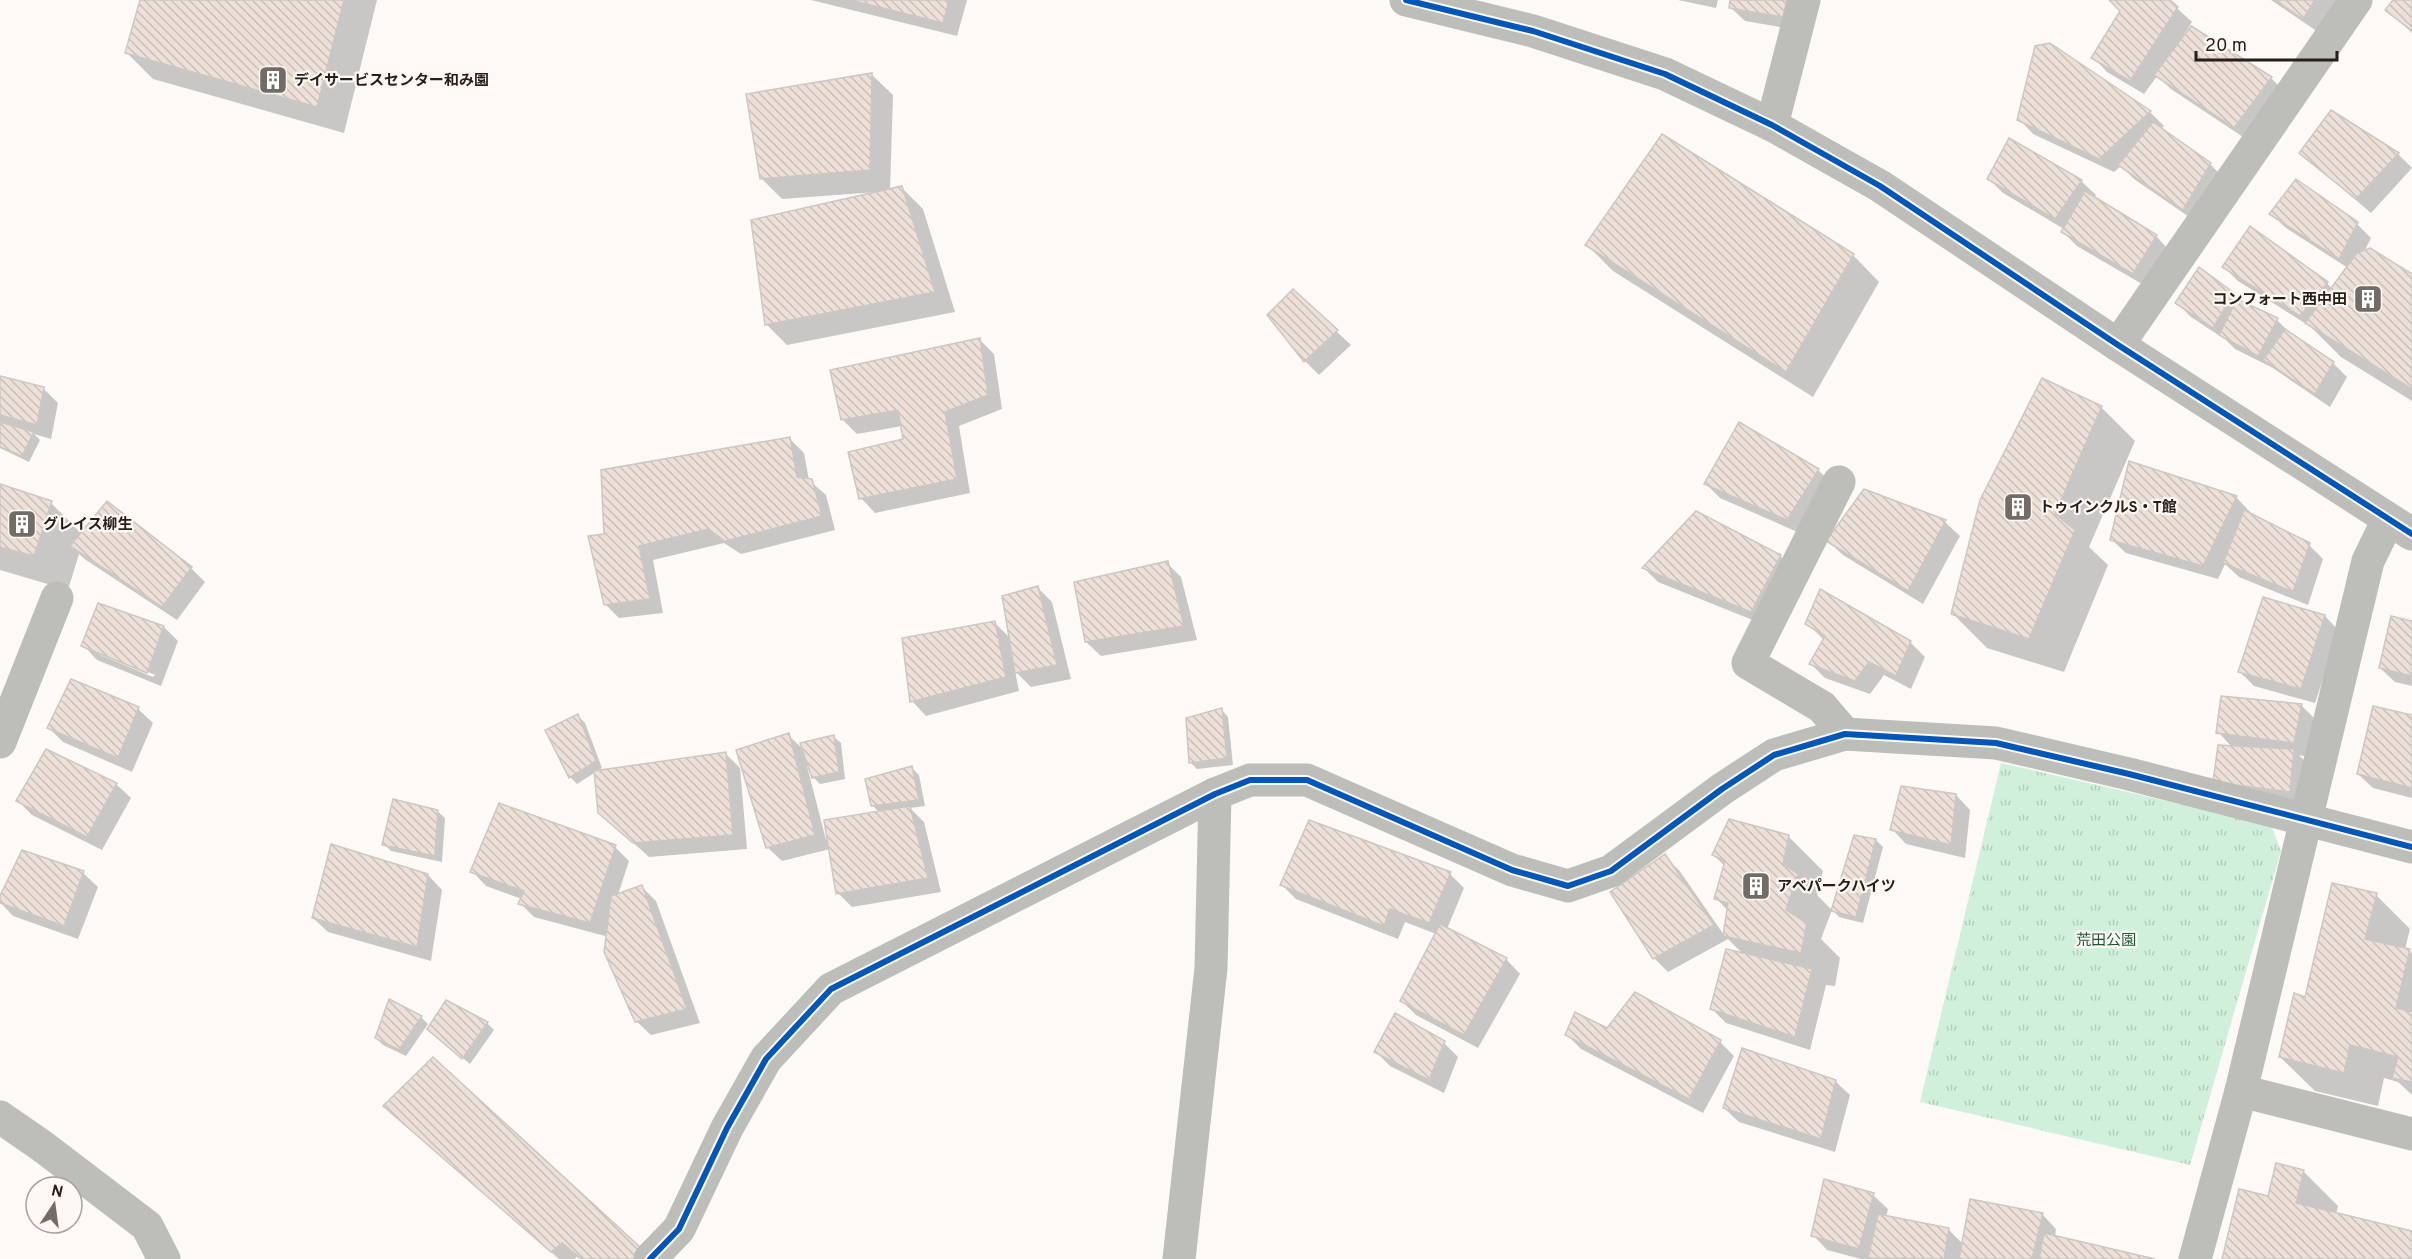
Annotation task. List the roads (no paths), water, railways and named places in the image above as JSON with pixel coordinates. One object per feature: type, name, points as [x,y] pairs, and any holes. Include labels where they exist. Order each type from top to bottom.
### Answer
[{"type":"street","points":[[1406,0],[1533,31],[1665,74],[1772,125],[1880,186],[2118,345],[2400,527],[2368,561],[2241,1091],[2195,1259]]},
{"type":"street","points":[[1772,125],[1804,0]]},
{"type":"street","points":[[2118,345],[2356,0]]},
{"type":"street","points":[[1839,482],[1748,663],[1822,707],[1845,734]]},
{"type":"street","points":[[0,742],[57,598]]},
{"type":"street","points":[[650,1259],[679,1229],[727,1128],[766,1059],[831,988],[1215,794],[1250,780],[1306,780],[1512,870],[1568,886],[1611,871],[1722,789],[1774,755],[1845,734],[1996,743],[2129,774],[2412,847]]},
{"type":"street","points":[[1179,1259],[1211,968],[1215,794]]},
{"type":"street","points":[[2241,1091],[2412,1134]]},
{"type":"street","points":[[0,1117],[147,1226],[164,1259]]},
{"type":"place","name":"デイサービスセンター和み園","points":[[273,80]]},
{"type":"place","name":"コンフォート西中田","points":[[2368,299]]},
{"type":"place","name":"トゥインクルS・T館","points":[[2018,507]]},
{"type":"place","name":"グレイス柳生","points":[[22,524]]},
{"type":"place","name":"アベパークハイツ","points":[[1756,886]]},
{"type":"park label","name":"荒田公園","points":[[2106,940]]}]
